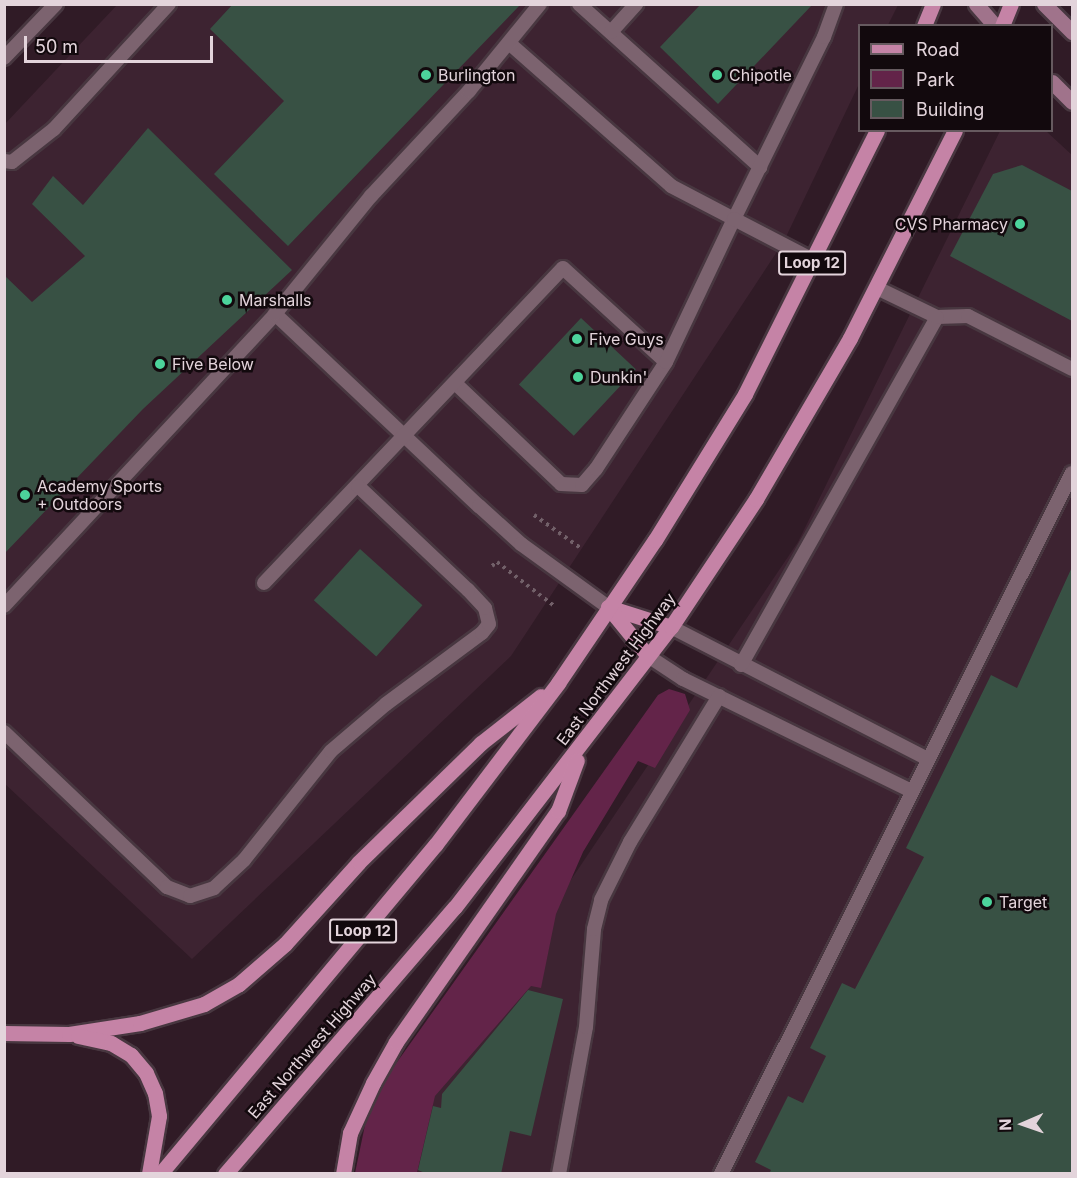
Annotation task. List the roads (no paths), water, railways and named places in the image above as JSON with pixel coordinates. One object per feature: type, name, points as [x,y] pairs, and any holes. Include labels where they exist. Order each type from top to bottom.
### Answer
[{"type":"main road","points":[[925,24],[933,4]]},
{"type":"main road","points":[[976,4],[993,24]]},
{"type":"main road","points":[[1003,24],[1011,4]]},
{"type":"main road","points":[[1044,4],[1072,32]]},
{"type":"main road","points":[[1053,83],[1072,102]]},
{"type":"main road","name":"East Northwest Highway","points":[[160,1173],[436,844],[558,683],[655,540],[745,394],[876,132]]},
{"type":"main road","name":"East Northwest Highway","points":[[225,1173],[455,907],[671,627],[756,499],[877,288],[954,132]]},
{"type":"main road","points":[[608,607],[671,627]]},
{"type":"main road","points":[[608,607],[648,656]]},
{"type":"main road","points":[[4,1033],[69,1034],[140,1023],[204,1004],[239,984],[285,944],[359,862],[481,743],[558,683]]},
{"type":"main road","points":[[343,1173],[350,1132],[373,1083],[396,1042],[558,811],[582,745]]},
{"type":"main road","points":[[69,1034],[111,1043],[131,1055],[146,1072],[159,1116],[149,1173]]},
{"type":"lane","points":[[4,58],[56,4]]},
{"type":"lane","points":[[4,161],[12,162],[54,129],[169,4]]},
{"type":"lane","points":[[4,606],[275,314],[371,196],[470,91],[540,4]]},
{"type":"lane","points":[[579,4],[760,167]]},
{"type":"lane","points":[[610,32],[636,4]]},
{"type":"lane","points":[[455,383],[561,484],[582,485],[597,470],[666,362],[836,4]]},
{"type":"lane","points":[[509,43],[671,186],[813,260]]},
{"type":"lane","points":[[264,584],[407,437],[563,268],[666,362]]},
{"type":"lane","points":[[877,288],[937,317],[968,316],[1072,369]]},
{"type":"lane","points":[[275,314],[521,544],[608,607]]},
{"type":"lane","points":[[741,665],[937,317]]},
{"type":"lane","points":[[721,1173],[1072,473]]},
{"type":"lane","points":[[4,732],[167,887],[190,896],[214,888],[244,860],[331,751],[386,704],[483,633],[489,624],[484,608],[468,590],[358,486]]},
{"type":"lane","points":[[671,627],[741,665],[928,759]]},
{"type":"lane","points":[[648,656],[719,696],[912,792]]},
{"type":"lane","points":[[559,1173],[575,1098],[601,900],[630,842],[719,696]]},
{"type":"place","name":"Burlington","points":[[426,75]]},
{"type":"place","name":"Chipotle","points":[[717,75]]},
{"type":"place","name":"CVS Pharmacy","points":[[1020,224]]},
{"type":"place","name":"Marshalls","points":[[227,300]]},
{"type":"place","name":"Five Guys","points":[[577,339]]},
{"type":"place","name":"Five Below","points":[[160,364]]},
{"type":"place","name":"Dunkin'","points":[[578,377]]},
{"type":"place","name":"Academy Sports + Outdoors","points":[[25,495]]},
{"type":"place","name":"Target","points":[[987,902]]}]
